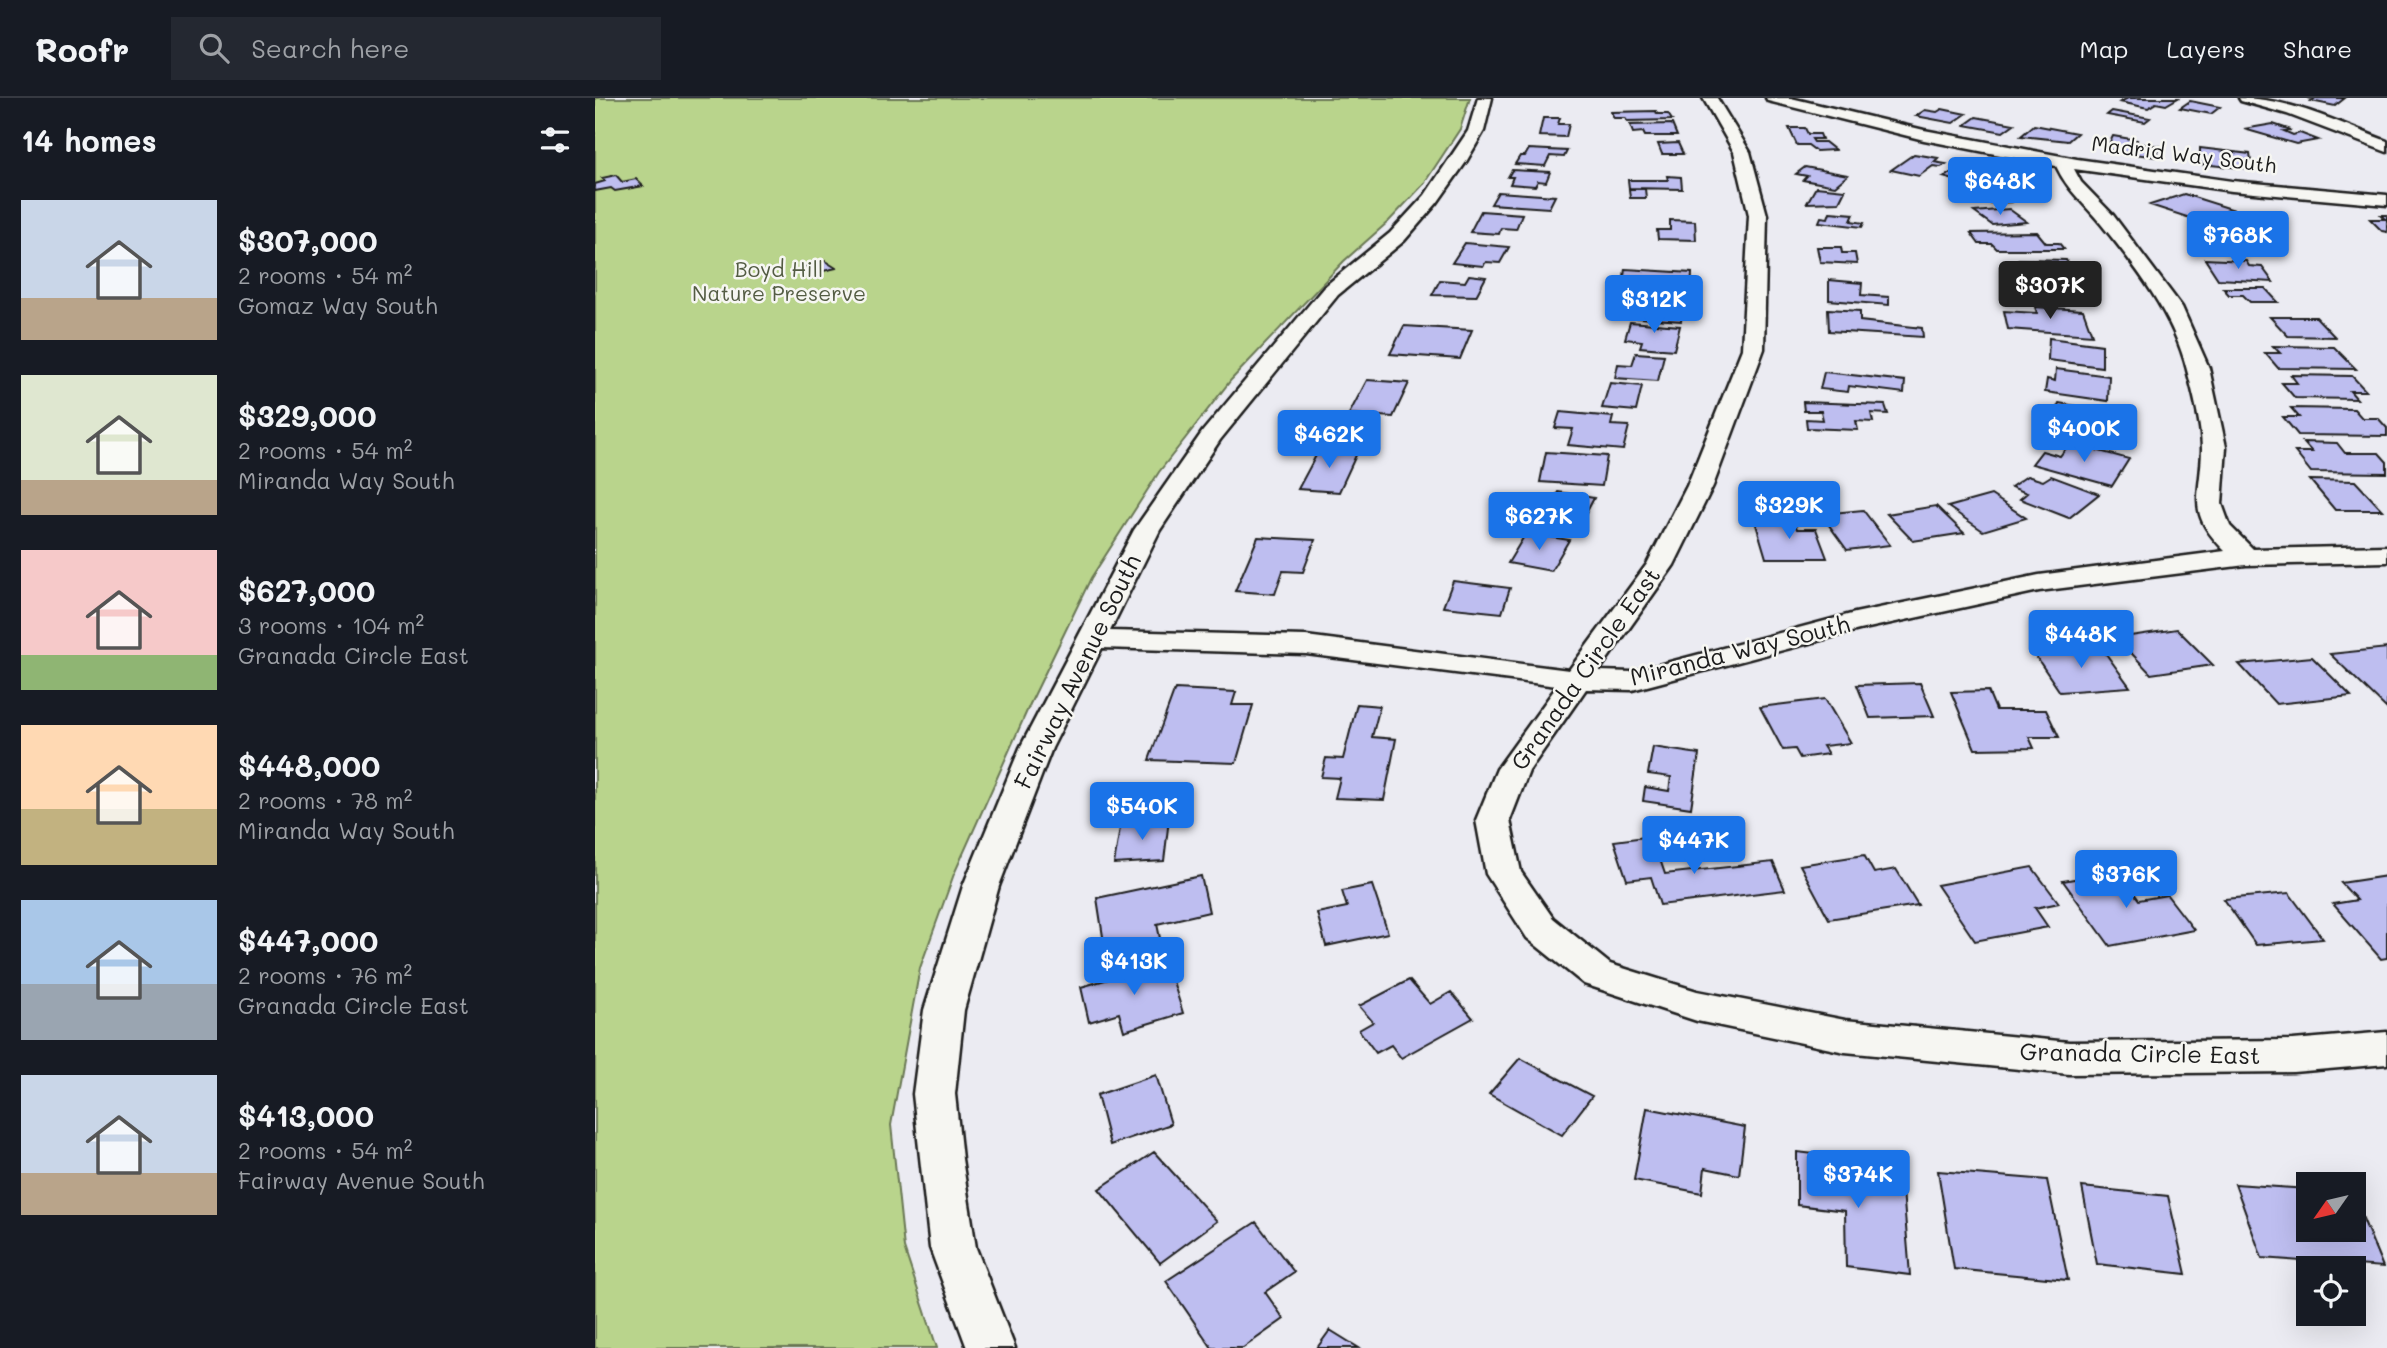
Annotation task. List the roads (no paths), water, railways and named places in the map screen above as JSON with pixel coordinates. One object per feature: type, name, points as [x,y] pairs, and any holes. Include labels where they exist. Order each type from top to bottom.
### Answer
[{"type":"street","name":"Fairway Avenue South","points":[[991,1348],[953,1248],[940,1159],[935,1094],[944,1010],[981,886],[1036,748],[1147,530],[1211,436],[1331,292],[1397,237],[1431,199],[1476,131],[1485,98]]},
{"type":"street","name":"Granada Circle East","points":[[1710,98],[1742,152],[1758,215],[1752,349],[1700,486],[1660,565],[1513,769],[1493,820],[1504,874],[1532,917],[1540,928],[1597,974],[1697,1006],[1845,1037],[2069,1058],[2293,1056],[2387,1048]]},
{"type":"street","name":"Madrid Way South","points":[[1773,98],[1861,122],[2063,163],[2211,183],[2387,200]]},
{"type":"street","points":[[2246,98],[2292,111],[2387,147]]},
{"type":"street","points":[[2063,163],[2073,184],[2107,219],[2172,307],[2198,368],[2214,447],[2209,504],[2218,530],[2246,557]]},
{"type":"street","name":"Miranda Way South","points":[[1090,639],[1306,645],[1579,680],[1632,681],[1855,622],[2039,583],[2246,557],[2387,554]]},
{"type":"park label","name":"Boyd Hill Nature Preserve","points":[[779,282]]}]
